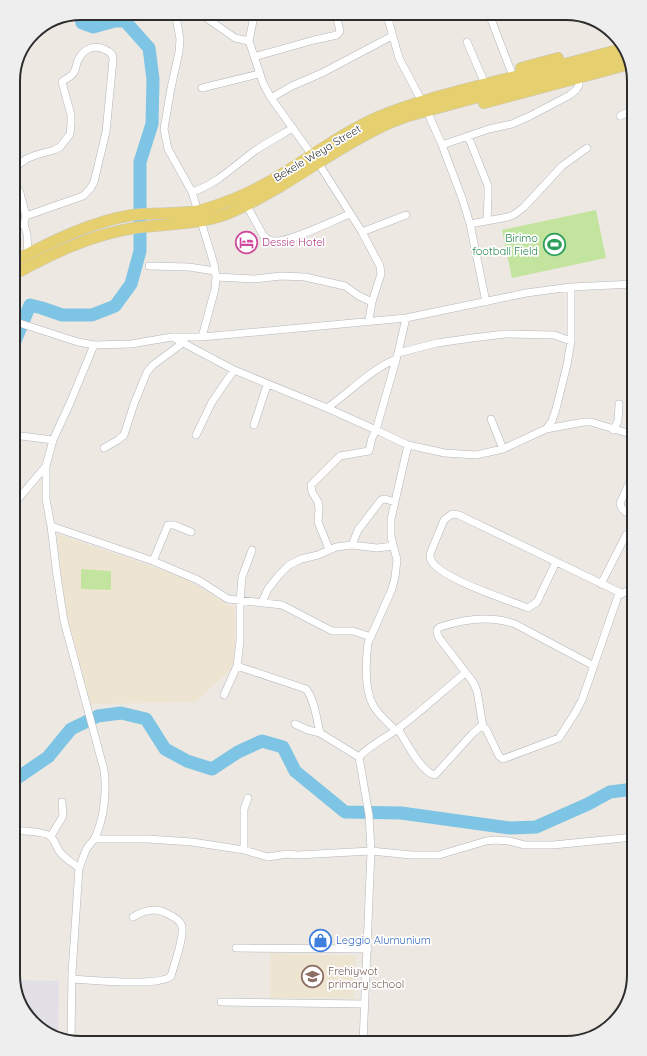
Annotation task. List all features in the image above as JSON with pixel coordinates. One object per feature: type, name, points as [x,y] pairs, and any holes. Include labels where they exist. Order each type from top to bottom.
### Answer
[{"type":"main road","points":[[464,89],[476,81],[541,62],[615,44]]},
{"type":"main road","name":"Bekele Weya Street","points":[[20,258],[98,223],[137,215],[199,216],[315,159],[357,128],[378,117],[425,106],[464,89],[619,50]]},
{"type":"main road","points":[[425,106],[470,100],[622,57]]},
{"type":"main road","points":[[470,100],[484,103],[625,65]]},
{"type":"main road","points":[[20,271],[44,258],[80,242],[96,237],[139,228],[179,225],[199,216],[224,215],[247,206],[315,159]]},
{"type":"street","points":[[177,20],[180,39],[179,52],[164,129],[168,149],[192,192],[216,274],[215,289],[202,337]]},
{"type":"street","points":[[208,20],[235,38],[249,41]]},
{"type":"street","points":[[253,20],[249,41],[263,83],[271,98],[315,159],[362,232],[380,266],[381,274],[372,302],[370,320]]},
{"type":"street","points":[[254,57],[337,35],[340,31],[337,20]]},
{"type":"street","points":[[388,20],[399,58],[425,106],[442,144],[462,198],[470,224],[486,302]]},
{"type":"street","points":[[490,20],[511,71]]},
{"type":"street","points":[[271,98],[392,36]]},
{"type":"street","points":[[467,42],[483,79]]},
{"type":"street","points":[[20,164],[26,159],[54,150],[66,141],[70,134],[71,115],[62,82],[74,74],[81,55],[93,46],[98,46],[110,52],[113,55],[113,60],[106,132],[92,186],[83,196],[26,216]]},
{"type":"street","points":[[202,88],[259,74]]},
{"type":"street","points":[[442,144],[489,129],[512,124],[530,116],[570,95],[579,85],[579,77]]},
{"type":"street","points":[[620,116],[627,112]]},
{"type":"street","points":[[192,192],[203,188],[257,150],[293,128]]},
{"type":"street","points":[[468,136],[488,186],[487,220]]},
{"type":"street","points":[[470,224],[508,217],[515,214],[524,207],[562,166],[587,148]]},
{"type":"street","points":[[20,193],[26,216],[24,224],[27,234],[28,254]]},
{"type":"street","points":[[247,206],[263,235],[273,241],[286,240],[350,214]]},
{"type":"street","points":[[362,232],[406,215]]},
{"type":"street","points":[[20,224],[24,224]]},
{"type":"street","points":[[148,266],[189,267],[216,274],[254,278],[281,276],[305,277],[345,286],[359,296],[372,302]]},
{"type":"street","points":[[20,323],[94,346],[131,344],[172,337],[202,337],[370,320],[406,318],[526,293],[627,284]]},
{"type":"street","points":[[546,428],[552,420],[556,409],[571,341],[571,288]]},
{"type":"street","points":[[329,550],[318,522],[318,502],[311,485],[340,456],[368,451],[376,430],[406,318]]},
{"type":"street","points":[[327,408],[365,378],[397,356],[437,343],[505,334],[554,335],[571,341]]},
{"type":"street","points":[[172,337],[184,342],[234,370],[268,385],[327,408],[408,444],[445,453],[476,455],[503,449],[546,428],[584,422],[591,422],[627,433]]},
{"type":"street","points":[[104,448],[124,435],[134,404],[147,372],[153,365],[184,342]]},
{"type":"street","points":[[71,1035],[72,979],[79,868],[88,848],[95,839],[102,817],[106,784],[104,770],[60,605],[51,526],[46,499],[46,466],[53,440],[94,346]]},
{"type":"street","points":[[196,435],[212,402],[234,370]]},
{"type":"street","points":[[254,424],[268,385]]},
{"type":"street","points":[[614,430],[618,421],[619,404]]},
{"type":"street","points":[[491,419],[503,449]]},
{"type":"street","points":[[20,436],[53,440]]},
{"type":"street","points":[[408,444],[392,519],[391,537],[397,560],[396,577],[368,643],[369,695],[377,711],[396,730],[400,732],[415,756],[427,771],[435,775],[473,733],[483,727]]},
{"type":"street","points":[[20,497],[46,466]]},
{"type":"street","points":[[627,488],[620,503],[623,511],[627,513]]},
{"type":"street","points":[[352,545],[358,530],[381,500],[385,498],[395,502]]},
{"type":"street","points":[[556,562],[537,602],[528,608],[460,582],[435,566],[430,560],[430,554],[444,520],[452,514],[459,515],[621,593]]},
{"type":"street","points":[[153,561],[168,525],[174,525],[191,532]]},
{"type":"street","points":[[51,526],[153,561],[198,580],[228,599],[262,602],[286,607],[332,631],[353,631],[371,637]]},
{"type":"street","points":[[600,584],[626,535]]},
{"type":"street","points":[[262,602],[268,589],[279,575],[289,565],[301,559],[318,555],[329,550],[352,545],[377,548],[393,546]]},
{"type":"street","points":[[224,695],[237,666],[240,641],[240,600],[242,577],[252,550]]},
{"type":"street","points":[[594,666],[515,624],[501,619],[490,618],[461,620],[437,628],[436,631],[439,638],[473,682],[477,691],[483,727],[487,731],[499,756],[503,759],[559,738],[582,700],[594,666],[618,596],[627,591]]},
{"type":"street","points":[[237,666],[306,688],[312,700],[320,733]]},
{"type":"street","points":[[359,757],[427,706],[441,692],[465,673]]},
{"type":"street","points":[[295,724],[308,730],[320,733],[359,757],[369,815],[371,851],[363,1036]]},
{"type":"street","points":[[244,850],[244,808],[248,798]]},
{"type":"street","points":[[51,836],[63,816],[62,802]]},
{"type":"street","points":[[20,830],[47,834],[51,836],[59,851],[79,868]]},
{"type":"street","points":[[95,839],[148,839],[192,842],[244,850],[270,858],[287,854],[298,855],[371,851],[411,855],[439,855],[486,841],[495,840],[510,841],[526,845],[553,845],[627,838]]},
{"type":"street","points":[[72,979],[140,982],[164,980],[171,976],[179,948],[182,927],[180,923],[174,917],[161,910],[151,910],[133,917]]},
{"type":"street","points":[[236,948],[368,949]]},
{"type":"street","points":[[221,1002],[364,1004]]},
{"type":"shaded area","points":[[57,534],[185,578],[230,606],[235,606],[236,627],[234,662],[232,668],[196,702],[90,704],[64,606]]},
{"type":"shaded area","name":"Frehiywot primary school","points":[[270,953],[356,956],[354,998],[270,999]]},
{"type":"shaded area","points":[[21,980],[59,981],[58,1032],[47,1026],[30,1009],[22,991]]},
{"type":"green space","name":"Birimo football Field","points":[[596,210],[606,258],[512,278],[502,230]]},
{"type":"green space","points":[[81,569],[111,571],[111,590],[81,589]]},
{"type":"waterway","points":[[20,329],[30,305],[62,315],[92,315],[115,306],[131,284],[140,251],[140,162],[152,124],[153,79],[149,48],[125,21],[115,21],[93,27],[82,23],[81,20]]},
{"type":"waterway","points":[[20,776],[48,757],[71,729],[98,716],[121,713],[146,719],[165,749],[187,761],[212,769],[238,752],[262,741],[283,747],[295,771],[345,812],[401,813],[510,828],[536,827],[588,804],[610,792],[627,790]]},
{"type":"place","name":"Dessie Hotel","points":[[247,242]]},
{"type":"place","name":"Birimo football Field","points":[[554,244]]},
{"type":"place","name":"Leggio Alumunium","points":[[320,940]]},
{"type":"place","name":"Frehiywot primary school","points":[[313,977]]}]
